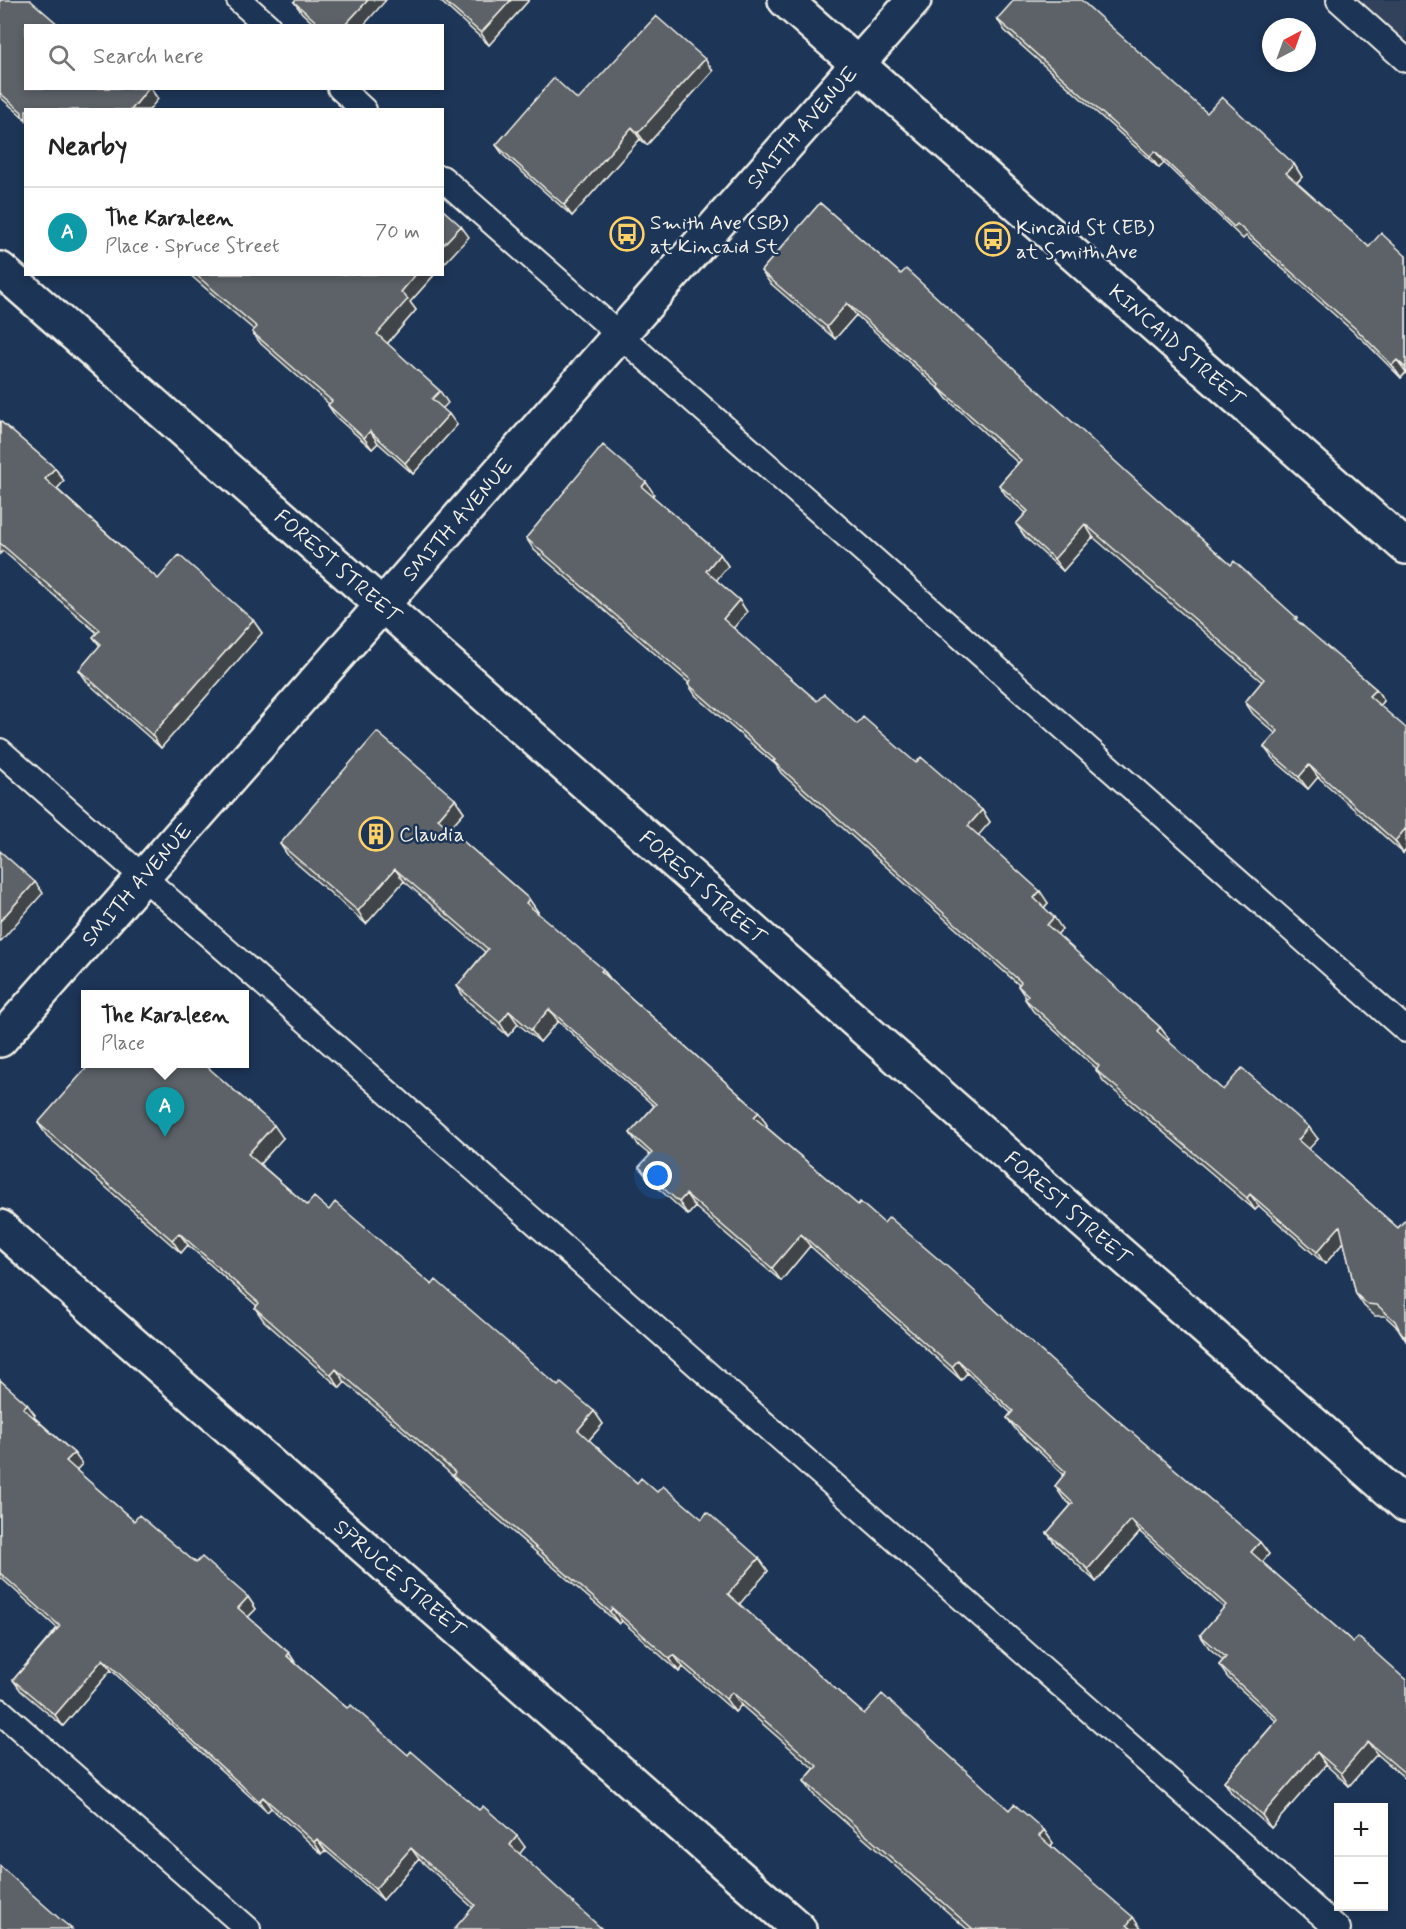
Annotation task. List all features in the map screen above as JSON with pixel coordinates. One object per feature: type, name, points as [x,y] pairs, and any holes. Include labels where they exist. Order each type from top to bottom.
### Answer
[{"type":"street","name":"KINCAID STREET","points":[[785,0],[1406,547]]},
{"type":"street","name":"SMITH AVENUE","points":[[0,1040],[914,0]]},
{"type":"street","name":"FOREST STREET","points":[[0,268],[381,606],[1406,1505]]},
{"type":"street","name":"SPRUCE STREET","points":[[0,1227],[799,1929]]},
{"type":"lane","points":[[239,0],[266,24]]},
{"type":"lane","points":[[1339,0],[1406,60]]},
{"type":"lane","points":[[342,90],[362,108]]},
{"type":"lane","points":[[444,180],[1406,1030]]},
{"type":"lane","points":[[0,751],[1338,1929]]},
{"type":"lane","points":[[0,1711],[248,1929]]},
{"type":"shaded area","points":[[1339,0],[1406,0],[1406,46]]},
{"type":"building","points":[[0,0],[30,0],[58,24],[24,24],[24,90],[147,90],[133,108],[24,108],[24,118],[22,112],[0,93]]},
{"type":"building","points":[[296,0],[368,0],[346,24],[319,24],[294,2]]},
{"type":"building","points":[[443,0],[511,0],[481,33]]},
{"type":"building","points":[[1014,0],[1081,0],[1207,113],[1222,97],[1294,164],[1286,173],[1369,247],[1381,233],[1406,256],[1406,368],[1397,360],[1392,365],[1356,329],[1237,224],[1234,227],[1155,151],[1150,156],[997,19]]},
{"type":"building","points":[[656,16],[705,59],[638,133],[632,127],[564,205],[496,145],[554,78],[578,100]]},
{"type":"building","points":[[820,203],[901,274],[906,269],[1129,474],[1231,565],[1234,561],[1297,618],[1295,619],[1376,689],[1369,696],[1406,728],[1406,828],[1395,841],[1309,765],[1299,777],[1264,747],[1278,731],[1245,702],[1264,679],[1085,524],[1054,559],[1016,524],[1028,511],[999,485],[1021,460],[938,387],[939,385],[847,303],[827,327],[761,271]]},
{"type":"building","points":[[444,211],[461,226],[444,244]]},
{"type":"building","points":[[197,276],[414,276],[401,292],[408,299],[377,334],[440,391],[432,399],[449,414],[405,463],[370,431],[364,438],[328,405],[332,401],[252,332],[257,327]]},
{"type":"building","points":[[0,421],[55,468],[45,479],[158,579],[179,555],[253,620],[152,735],[79,670],[101,644],[93,637],[100,630],[0,543]]},
{"type":"building","points":[[603,445],[646,482],[642,487],[720,554],[706,571],[739,600],[723,619],[817,701],[824,694],[857,724],[863,717],[916,763],[921,757],[982,810],[968,826],[1040,891],[1034,898],[1054,917],[1047,925],[1160,1027],[1157,1031],[1223,1090],[1242,1068],[1309,1127],[1298,1140],[1398,1228],[1406,1219],[1406,1338],[1395,1321],[1377,1305],[1367,1304],[1356,1294],[1340,1226],[1317,1252],[1250,1194],[1247,1198],[1096,1070],[1099,1066],[1025,999],[1028,995],[1018,986],[1021,982],[688,684],[691,680],[526,538]]},
{"type":"building","points":[[377,732],[455,799],[438,819],[529,899],[526,903],[603,969],[601,971],[759,1112],[754,1117],[858,1205],[860,1202],[884,1223],[889,1217],[950,1269],[1114,1417],[1260,1542],[1251,1552],[1353,1642],[1358,1637],[1406,1680],[1406,1774],[1368,1742],[1341,1773],[1317,1752],[1262,1815],[1224,1781],[1278,1719],[1219,1665],[1226,1657],[1200,1635],[1226,1605],[1131,1520],[1088,1569],[1047,1533],[1073,1503],[1055,1486],[1066,1472],[1007,1418],[1013,1411],[958,1360],[952,1367],[801,1234],[772,1268],[686,1194],[679,1202],[639,1167],[652,1153],[630,1133],[656,1104],[549,1009],[531,1030],[509,1011],[500,1023],[457,986],[488,949],[395,869],[358,911],[280,844]]},
{"type":"building","points":[[0,851],[35,882],[0,921]]},
{"type":"building","points":[[86,1068],[209,1068],[274,1125],[248,1154],[307,1205],[314,1197],[329,1210],[335,1202],[432,1285],[436,1280],[558,1386],[561,1383],[594,1411],[578,1430],[637,1483],[641,1478],[657,1492],[663,1486],[702,1519],[707,1512],[759,1558],[728,1594],[864,1714],[882,1694],[1009,1810],[1014,1804],[1044,1830],[1039,1836],[1133,1917],[1127,1925],[1132,1929],[973,1929],[804,1781],[817,1766],[732,1692],[726,1699],[674,1655],[670,1659],[612,1608],[610,1612],[453,1475],[455,1472],[336,1369],[331,1375],[255,1308],[259,1303],[179,1233],[172,1240],[38,1123]]},
{"type":"building","points":[[0,1380],[27,1404],[23,1408],[74,1453],[66,1461],[134,1521],[139,1515],[196,1563],[202,1557],[248,1597],[238,1608],[289,1653],[287,1656],[347,1708],[351,1705],[408,1755],[411,1751],[479,1810],[483,1806],[517,1836],[510,1845],[602,1929],[454,1929],[475,1905],[411,1848],[375,1889],[317,1839],[314,1842],[263,1797],[259,1801],[103,1659],[55,1715],[13,1680],[60,1626],[0,1573]]},
{"type":"building","points":[[0,1866],[61,1920],[72,1929],[0,1929]]},
{"type":"place","name":"Smith Ave (SB) at Kincaid St","points":[[627,234]]},
{"type":"place","name":"Kincaid St (EB) at Smith Ave","points":[[993,239]]},
{"type":"place","name":"Claudia","points":[[376,834]]},
{"type":"place","name":"The Karaleen","points":[[165,1137]]}]
